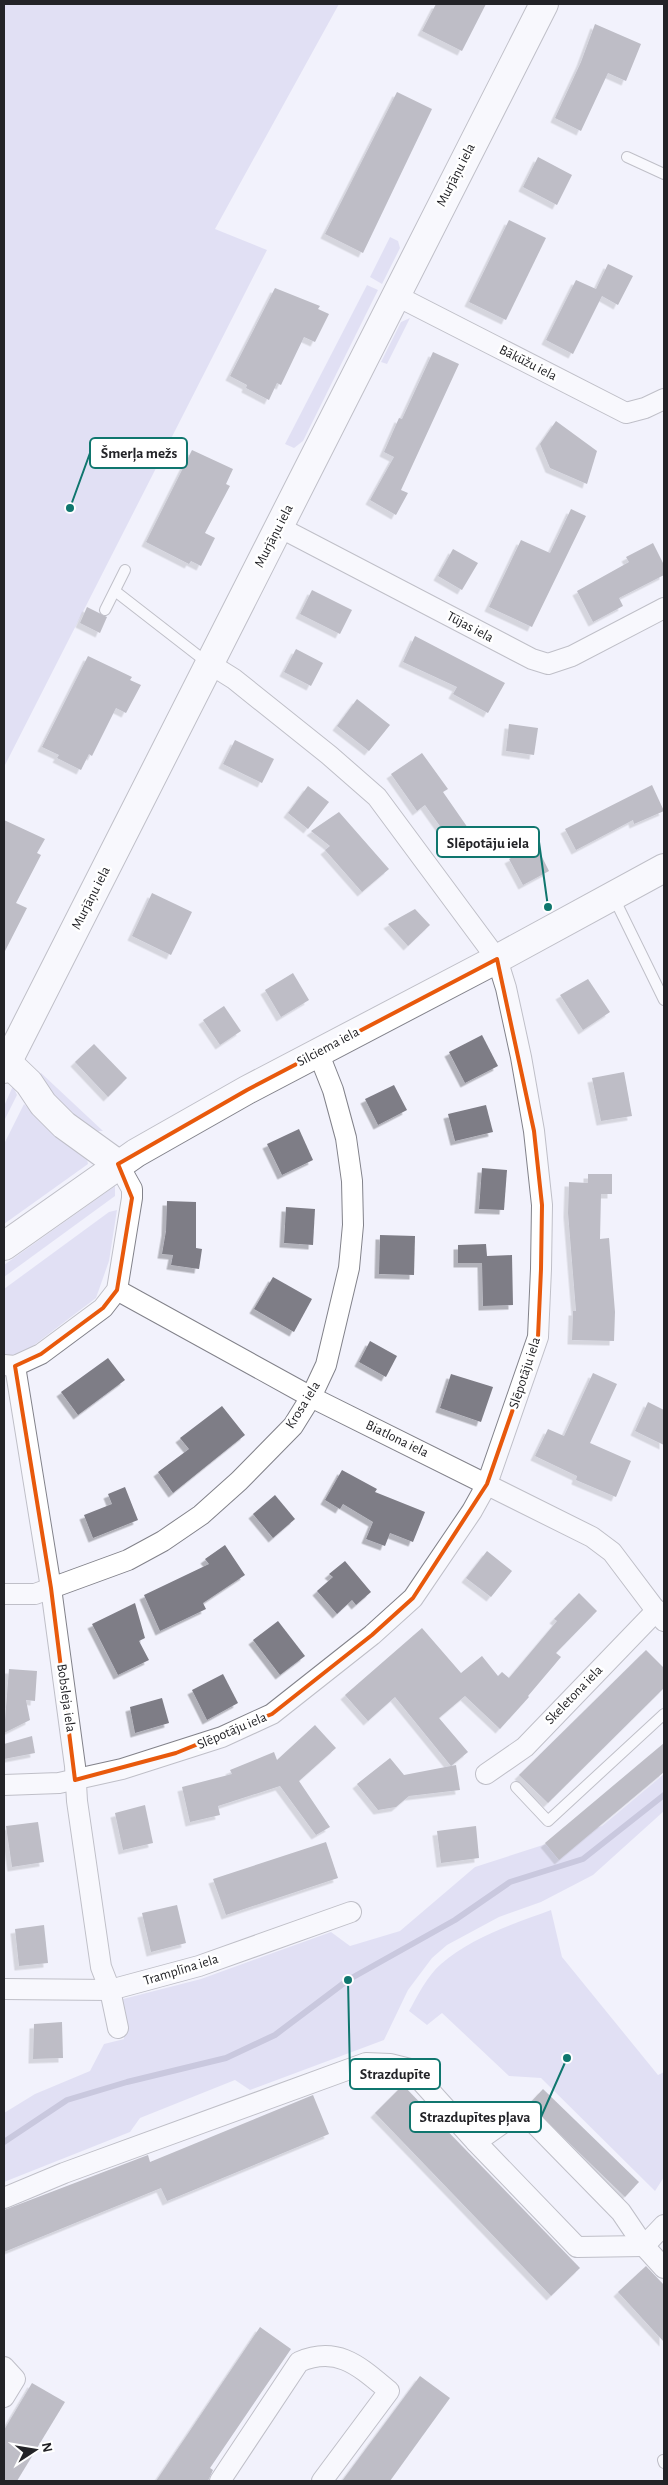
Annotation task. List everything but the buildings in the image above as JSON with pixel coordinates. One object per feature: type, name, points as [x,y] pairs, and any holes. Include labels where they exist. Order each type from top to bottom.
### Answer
[{"type":"street","name":"Murjāņu iela","points":[[6,1065],[544,4]]},
{"type":"street","name":"Bākūžu iela","points":[[395,295],[626,413],[645,408],[664,399]]},
{"type":"street","name":"Tūjas iela","points":[[278,527],[532,659],[548,664],[572,656],[664,608]]},
{"type":"street","name":"Slēpotāju iela","points":[[4,1786],[75,1780],[176,1753],[222,1737],[272,1714],[372,1635],[413,1598],[472,1511],[487,1484],[538,1337],[542,1205],[534,1131],[506,988],[496,960],[377,797],[329,755],[234,679],[210,664]]},
{"type":"street","name":"Silciema iela","points":[[4,1246],[118,1164],[318,1052],[496,960],[664,868]]},
{"type":"street","name":"Krosa iela","points":[[4,1594],[35,1594],[128,1560],[163,1541],[201,1515],[239,1481],[293,1426],[311,1397],[328,1355],[349,1268],[353,1225],[352,1181],[346,1138],[334,1090],[318,1052]]},
{"type":"street","points":[[6,1065],[29,1083],[43,1104],[64,1125],[118,1164],[132,1189],[118,1290],[103,1308],[40,1354],[10,1366]]},
{"type":"street","name":"Biatlona iela","points":[[118,1290],[311,1397],[597,1540],[612,1552],[660,1615]]},
{"type":"street","name":"Bobsleja iela","points":[[10,1366],[51,1588],[101,1966],[110,1990],[118,2028]]},
{"type":"street","name":"Skeletona iela","points":[[486,1774],[525,1747],[660,1615]]},
{"type":"street","name":"Tramplīna iela","points":[[4,1989],[110,1990],[199,1966],[351,1912]]},
{"type":"street","points":[[4,2198],[73,2170],[366,2063],[390,2064],[410,2069],[476,2142],[578,2247],[644,2246],[664,2225]]},
{"type":"street","points":[[476,2142],[517,2113],[533,2122],[620,2212],[644,2246],[664,2268]]},
{"type":"street","points":[[220,2481],[299,2362],[309,2357],[330,2355],[360,2367],[388,2391],[322,2481]]},
{"type":"street","points":[[4,2368],[14,2379],[4,2397]]},
{"type":"lane","points":[[627,156],[664,174]]},
{"type":"lane","points":[[105,610],[125,570]]},
{"type":"lane","points":[[116,590],[210,664]]},
{"type":"lane","points":[[613,896],[664,1000]]},
{"type":"lane","points":[[516,1788],[548,1821],[664,1714]]},
{"type":"highlighted area","points":[[497,959],[534,1131],[542,1205],[541,1269],[538,1337],[487,1484],[413,1598],[372,1635],[272,1714],[176,1753],[75,1780],[51,1588],[15,1366],[41,1354],[103,1308],[117,1290],[132,1198],[118,1164],[247,1090]]},
{"type":"shaded area","points":[[4,4],[339,4],[215,229],[267,250],[4,767]]},
{"type":"shaded area","points":[[390,237],[398,241],[400,248],[382,284],[370,277]]},
{"type":"shaded area","points":[[367,285],[378,290],[303,441],[294,448],[285,444]]},
{"type":"shaded area","points":[[410,318],[387,364],[381,362],[401,322]]},
{"type":"shaded area","points":[[41,1073],[103,1131],[98,1131],[56,1105],[36,1079]]},
{"type":"shaded area","points":[[13,1086],[17,1095],[4,1121],[4,1106]]},
{"type":"shaded area","points":[[24,1104],[58,1136],[86,1154],[88,1164],[4,1224],[4,1144]]},
{"type":"shaded area","points":[[115,1186],[115,1196],[4,1277],[4,1265]]},
{"type":"shaded area","points":[[117,1210],[109,1261],[96,1298],[21,1355],[4,1356],[4,1289],[109,1212]]},
{"type":"shaded area","points":[[664,1774],[664,1811],[593,1875],[541,1902],[499,1917],[447,1945],[432,1958],[408,1990],[384,2040],[250,2090],[235,2080],[140,2118],[130,2132],[4,2182],[4,2113],[35,2094],[90,2071],[104,2044],[124,2039],[119,2000],[201,1979],[331,1932],[350,1946],[400,1931],[475,1867],[602,1826]]},
{"type":"shaded area","points":[[551,1910],[562,1957],[658,2075],[664,2072],[664,2177],[655,2191],[541,2078],[509,2076],[442,2013],[427,2025],[409,2011],[431,1974],[453,1955],[493,1932]]},
{"type":"waterway","points":[[4,2142],[67,2100],[127,2082],[226,2058],[275,2035],[348,1980],[455,1920],[510,1882],[583,1859],[664,1795]]},
{"type":"place","name":"Šmerļa mežs","points":[[70,508]]},
{"type":"place","name":"Slēpotāju iela","points":[[548,907]]},
{"type":"place","name":"Strazdupīte","points":[[348,1980]]},
{"type":"place","name":"Strazdupītes pļava","points":[[567,2058]]}]
